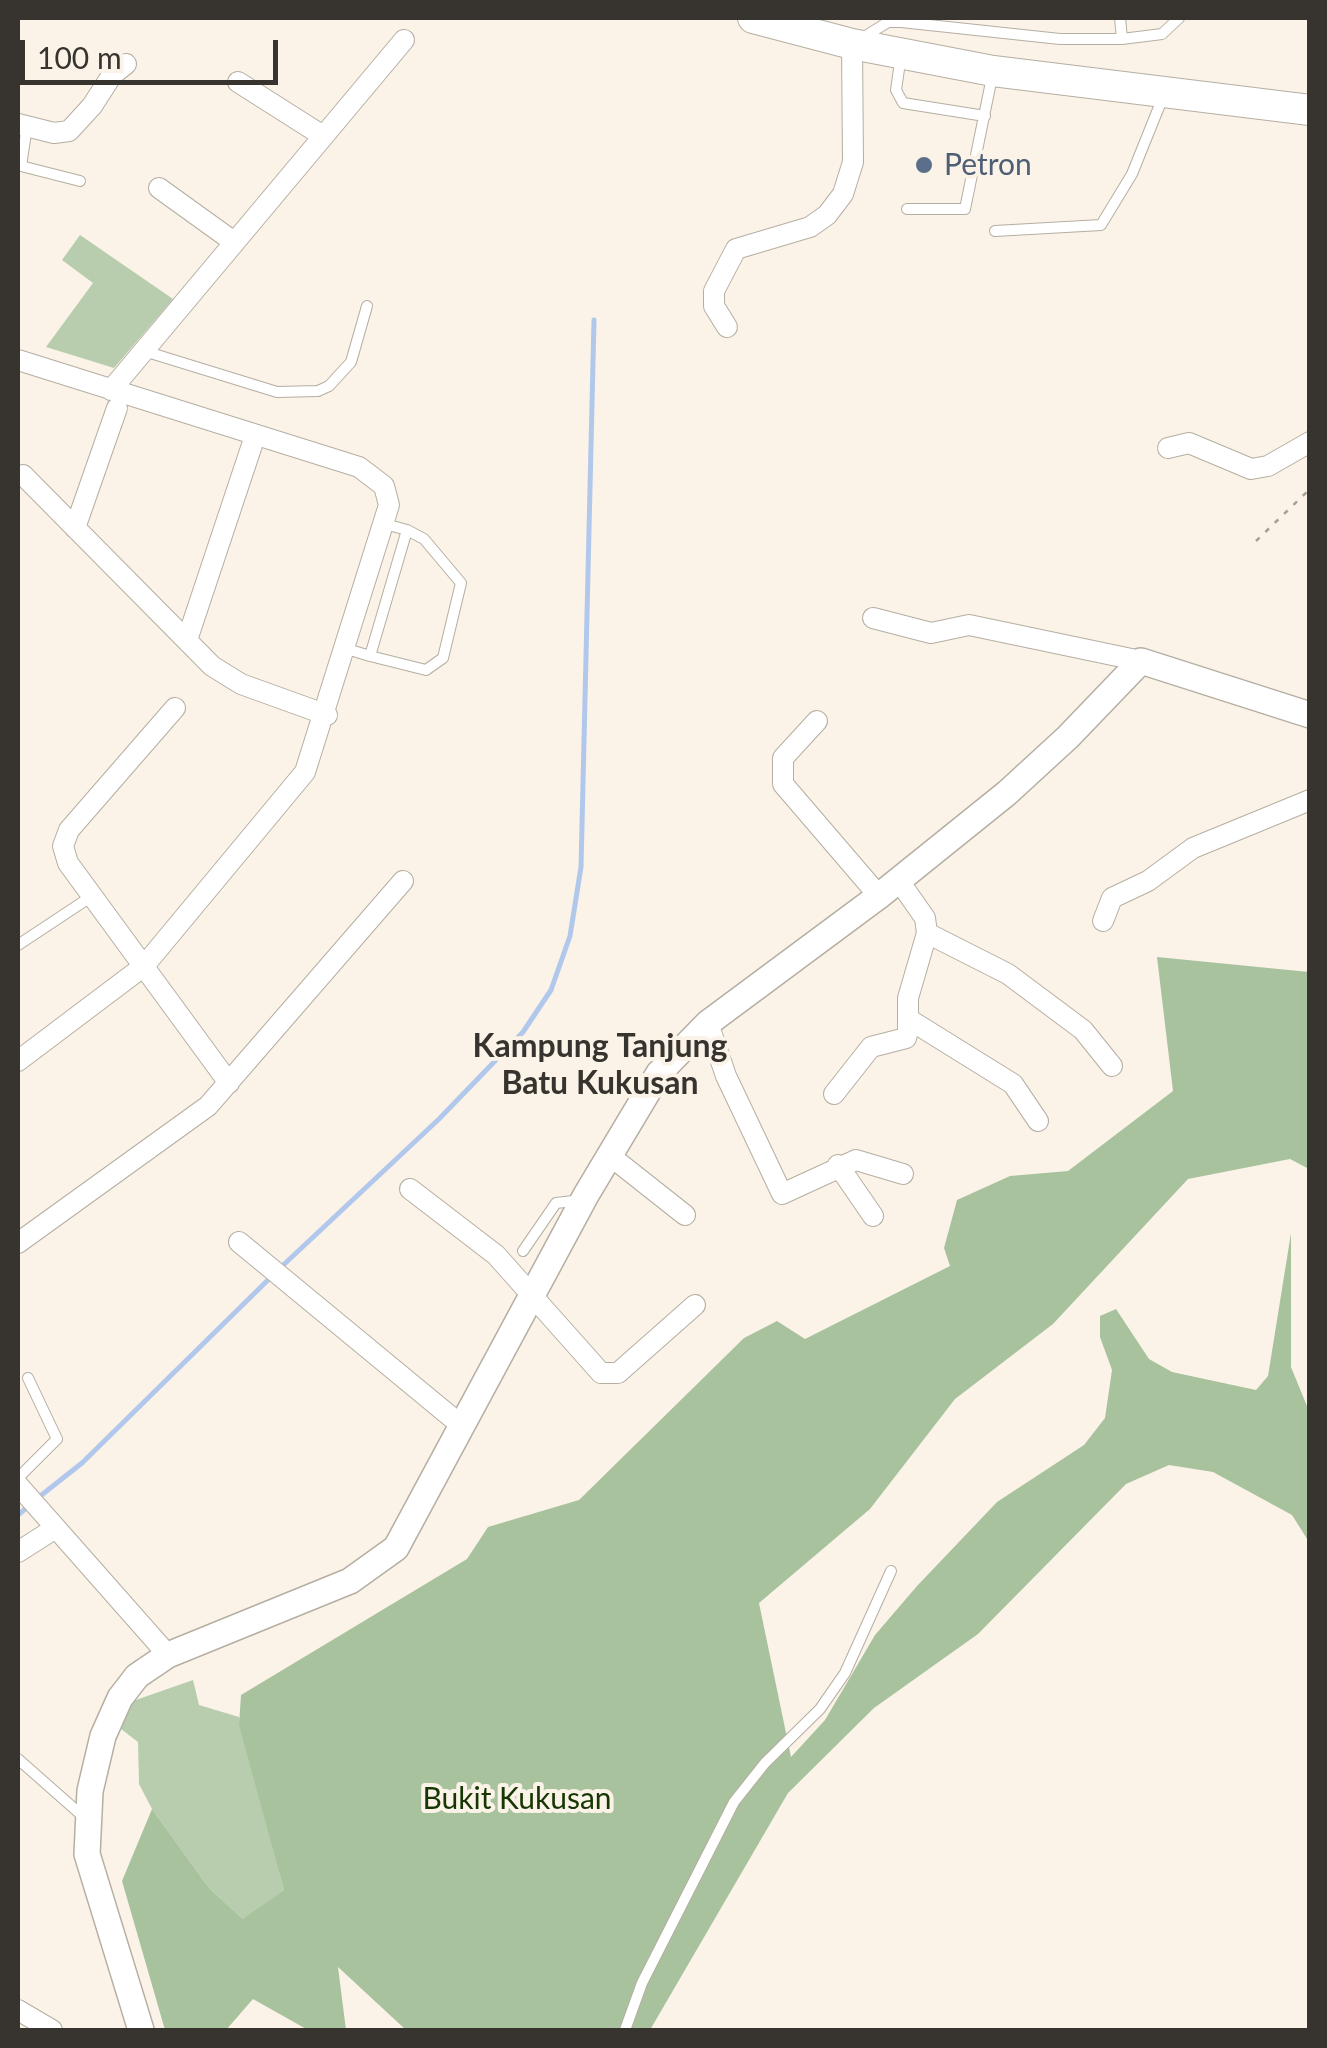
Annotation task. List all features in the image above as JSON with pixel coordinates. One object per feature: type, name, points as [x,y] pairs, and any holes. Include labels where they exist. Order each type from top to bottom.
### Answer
[{"type":"main road","points":[[752,18],[902,55],[994,71],[1310,110]]},
{"type":"street","points":[[75,528],[114,399],[144,350],[404,40]]},
{"type":"street","points":[[727,327],[714,306],[714,290],[736,250],[810,227],[827,215],[843,194],[853,162],[852,44]]},
{"type":"street","points":[[22,125],[69,131],[92,106],[112,74],[126,64]]},
{"type":"street","points":[[238,82],[323,136]]},
{"type":"street","points":[[159,188],[234,242]]},
{"type":"street","points":[[18,360],[114,399],[359,466],[384,486],[389,505],[315,752],[295,788],[144,966],[18,1061]]},
{"type":"street","points":[[1168,448],[1189,443],[1251,469],[1268,466],[1310,442]]},
{"type":"street","points":[[187,640],[252,445]]},
{"type":"street","points":[[23,476],[226,676],[327,715]]},
{"type":"street","points":[[873,618],[931,633],[969,625],[1141,661],[1310,714]]},
{"type":"street","points":[[141,2030],[86,1854],[87,1819],[103,1736],[120,1698],[137,1676],[168,1655],[316,1596],[380,1564],[411,1526],[530,1298],[659,1073],[708,1022],[888,888],[1068,737],[1141,661]]},
{"type":"street","points":[[175,708],[69,830],[63,846],[68,862],[229,1083]]},
{"type":"street","points":[[817,721],[783,758],[784,784],[888,888],[925,918],[927,933],[908,998],[910,1020],[906,1038],[872,1047],[834,1094]]},
{"type":"street","points":[[1103,921],[1112,898],[1156,876],[1192,848],[1310,800]]},
{"type":"street","points":[[18,1244],[165,1140],[229,1083],[403,881]]},
{"type":"street","points":[[927,933],[1008,974],[1083,1030],[1112,1066]]},
{"type":"street","points":[[910,1020],[1012,1084],[1038,1120]]},
{"type":"street","points":[[708,1022],[726,1076],[779,1191],[791,1192],[838,1165],[856,1160],[903,1174]]},
{"type":"street","points":[[609,1155],[684,1214]]},
{"type":"street","points":[[838,1165],[873,1216]]},
{"type":"street","points":[[410,1189],[496,1255],[601,1374],[609,1376],[696,1305]]},
{"type":"street","points":[[239,1242],[462,1426]]},
{"type":"street","points":[[19,1484],[51,1526],[168,1655]]},
{"type":"street","points":[[18,1552],[51,1526]]},
{"type":"street","points":[[18,2010],[52,2030]]},
{"type":"lane","points":[[1120,18],[1122,39]]},
{"type":"lane","points":[[852,44],[888,22],[1060,39],[1122,39],[1162,34],[1179,18]]},
{"type":"lane","points":[[902,55],[896,90],[903,103],[984,116]]},
{"type":"lane","points":[[907,209],[965,210],[994,71]]},
{"type":"lane","points":[[996,231],[1101,225],[1132,174],[1164,94]]},
{"type":"lane","points":[[22,125],[21,166],[80,181]]},
{"type":"lane","points":[[144,350],[276,392],[318,390],[341,376],[351,362],[367,306]]},
{"type":"lane","points":[[347,649],[426,670],[443,658],[461,583],[424,539],[385,524]]},
{"type":"lane","points":[[370,656],[407,530]]},
{"type":"lane","points":[[18,945],[92,896]]},
{"type":"lane","points":[[523,1251],[556,1203],[584,1200]]},
{"type":"lane","points":[[19,1484],[57,1439],[28,1378]]},
{"type":"lane","points":[[625,2030],[642,1983],[734,1802],[765,1763],[820,1709],[845,1673],[891,1571]]},
{"type":"lane","points":[[18,1759],[87,1819]]},
{"type":"path","points":[[1256,541],[1310,489]]},
{"type":"green space","points":[[80,235],[173,299],[114,368],[46,347],[93,283],[62,260]]},
{"type":"green space","name":"Bukit Kukusan","points":[[1157,957],[1309,972],[1309,1169],[1290,1159],[1188,1179],[1053,1324],[955,1399],[870,1509],[759,1603],[791,1757],[825,1720],[875,1635],[917,1586],[997,1502],[1084,1445],[1105,1418],[1112,1370],[1100,1337],[1100,1316],[1116,1309],[1149,1359],[1172,1372],[1256,1390],[1268,1376],[1291,1233],[1291,1367],[1309,1411],[1309,1542],[1292,1515],[1213,1472],[1169,1465],[1126,1484],[978,1634],[874,1708],[788,1793],[650,2030],[406,2030],[338,1967],[346,2030],[308,2030],[253,1999],[226,2030],[165,2030],[122,1881],[152,1809],[209,1888],[243,1919],[284,1890],[239,1725],[241,1695],[467,1559],[488,1527],[579,1500],[744,1338],[777,1321],[805,1339],[950,1266],[944,1248],[957,1200],[1010,1176],[1068,1171],[1173,1091]]},
{"type":"green space","points":[[193,1680],[199,1705],[239,1717],[284,1890],[244,1920],[209,1888],[152,1809],[139,1784],[138,1742],[121,1729],[133,1701]]},
{"type":"waterway","points":[[278,1270],[439,1119],[523,1032],[551,990],[570,936],[581,867],[594,320]]},
{"type":"waterway","points":[[39,1497],[82,1463],[270,1278]]},
{"type":"waterway","points":[[18,1515],[31,1504]]},
{"type":"place","name":"Petron","points":[[924,165]]},
{"type":"district","name":"Kampung Tanjung Batu Kukusan","points":[[600,1066]]}]
